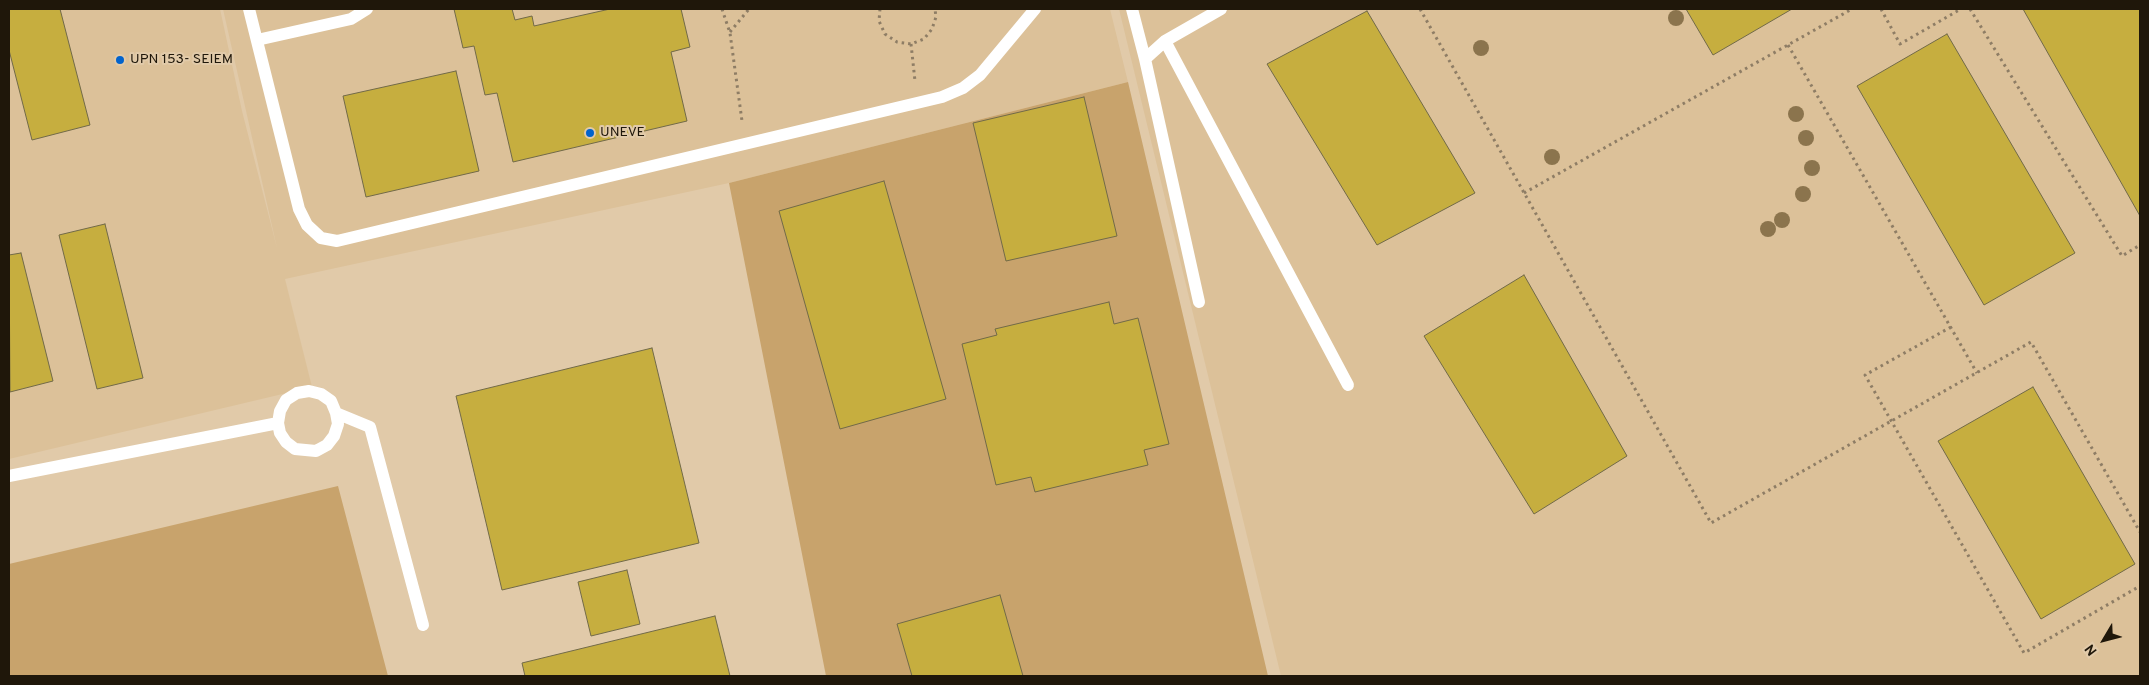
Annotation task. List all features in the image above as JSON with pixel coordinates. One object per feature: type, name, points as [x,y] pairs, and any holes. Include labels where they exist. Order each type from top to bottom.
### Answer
[{"type":"lane","points":[[249,9],[299,209],[307,225],[321,238],[337,241],[942,97],[956,91],[980,75],[1035,9]]},
{"type":"lane","points":[[256,40],[351,19],[367,9]]},
{"type":"lane","points":[[1132,9],[1145,59],[1199,302]]},
{"type":"lane","points":[[1145,59],[1165,41],[1221,9]]},
{"type":"lane","points":[[1165,41],[1348,385]]},
{"type":"lane","points":[[308,391],[321,394],[331,402],[336,412],[338,424],[334,436],[326,445],[316,451],[295,449],[286,442],[280,433],[278,423],[280,411],[286,400],[297,393],[308,391]]},
{"type":"lane","points":[[336,412],[370,427],[423,625]]},
{"type":"lane","points":[[9,476],[278,423]]},
{"type":"path","points":[[722,9],[730,33],[738,105],[748,143]]},
{"type":"path","points":[[730,33],[749,9]]},
{"type":"path","points":[[880,9],[879,21],[885,34],[897,42],[911,44],[924,39],[932,30],[936,17],[935,9]]},
{"type":"path","points":[[1420,9],[1711,524],[2031,342],[2140,532]]},
{"type":"path","points":[[1524,193],[1852,9]]},
{"type":"path","points":[[1881,9],[1900,44],[1961,9]]},
{"type":"path","points":[[1970,9],[2122,256],[2140,245]]},
{"type":"path","points":[[911,44],[917,102]]},
{"type":"path","points":[[1788,45],[1977,373]]},
{"type":"path","points":[[1951,327],[1865,375],[2024,653],[2140,586]]},
{"type":"shaded area","points":[[9,9],[220,9],[242,111],[277,248],[223,9],[1110,9],[1128,82],[729,183],[285,279],[312,387],[9,459]]},
{"type":"shaded area","points":[[1119,9],[2140,9],[2140,676],[1281,676]]},
{"type":"shaded area","points":[[1128,82],[1268,676],[826,676],[729,183]]},
{"type":"shaded area","points":[[338,486],[388,676],[9,676],[9,564]]},
{"type":"building","points":[[9,9],[60,9],[90,125],[32,140],[9,50]]},
{"type":"building","points":[[454,9],[512,9],[515,20],[532,16],[534,26],[610,9],[681,9],[690,47],[671,52],[687,121],[513,162],[497,93],[485,95],[474,46],[463,48]]},
{"type":"building","points":[[1686,9],[1792,9],[1713,55]]},
{"type":"building","points":[[2023,9],[2140,9],[2140,216]]},
{"type":"building","points":[[1367,11],[1475,193],[1377,245],[1267,64]]},
{"type":"building","points":[[1947,34],[2075,253],[1984,305],[1857,86]]},
{"type":"building","points":[[456,71],[479,171],[366,197],[343,96]]},
{"type":"building","points":[[1084,97],[1117,236],[1006,261],[973,123]]},
{"type":"building","points":[[884,181],[946,399],[840,429],[779,211]]},
{"type":"building","points":[[105,224],[143,378],[97,389],[59,235]]},
{"type":"building","points":[[21,253],[53,381],[10,392],[9,255]]},
{"type":"building","points":[[1524,275],[1627,456],[1534,514],[1424,336]]},
{"type":"building","points":[[1109,302],[1114,324],[1138,318],[1169,444],[1144,450],[1148,465],[1035,492],[1031,477],[996,485],[962,344],[997,335],[995,329]]},
{"type":"building","points":[[652,348],[699,543],[502,590],[456,396]]},
{"type":"building","points":[[2033,387],[2135,564],[2041,619],[1938,441]]},
{"type":"building","points":[[627,570],[640,624],[591,636],[578,582]]},
{"type":"building","points":[[1000,595],[1023,676],[912,676],[897,624]]},
{"type":"building","points":[[715,616],[730,676],[525,676],[522,663]]},
{"type":"place","name":"UPN 153- SEIEM","points":[[120,60]]},
{"type":"place","name":"UNEVE","points":[[590,133]]}]
